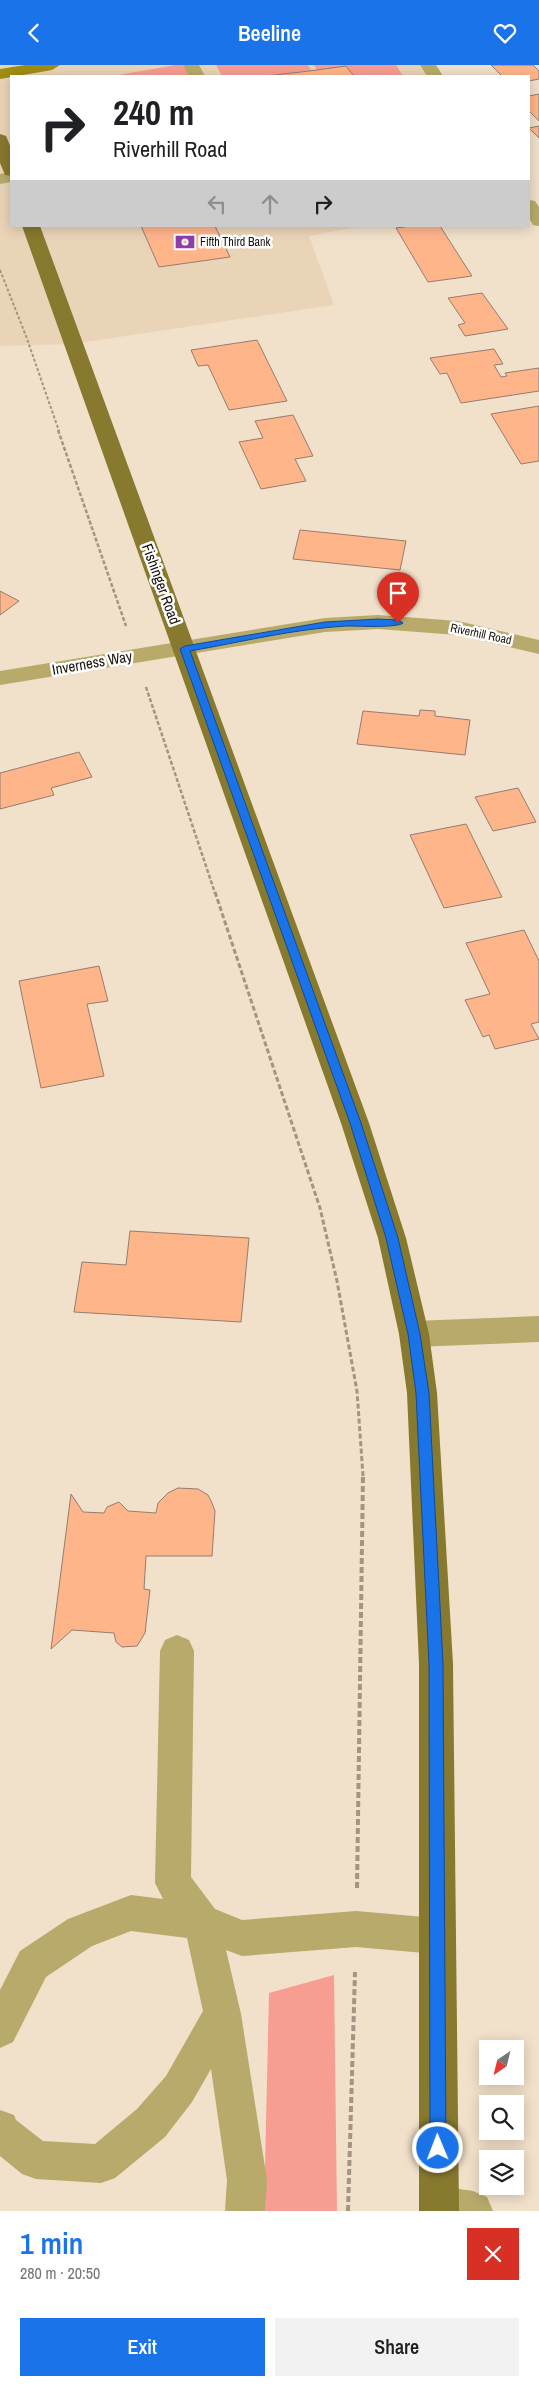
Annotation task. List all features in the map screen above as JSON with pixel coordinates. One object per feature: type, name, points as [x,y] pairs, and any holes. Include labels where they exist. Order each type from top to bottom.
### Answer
[{"type":"main road","points":[[0,74],[52,65]]},
{"type":"main road","points":[[0,139],[10,168]]},
{"type":"main road","name":"Fishinger Road","points":[[31,227],[355,1123],[392,1238],[414,1334],[422,1393],[436,1664],[436,1936],[450,2209]]},
{"type":"street","points":[[530,207],[539,221]]},
{"type":"street","name":"Riverhill Road","points":[[185,649],[325,625],[378,622],[458,628],[539,647]]},
{"type":"street","name":"Inverness Way","points":[[0,678],[126,656],[185,649]]},
{"type":"street","points":[[414,1334],[539,1329]]},
{"type":"street","points":[[177,1651],[173,1883],[202,1922],[222,2015],[247,2180],[245,2211]]},
{"type":"street","points":[[2,2019],[33,1964],[81,1932],[131,1913],[202,1922],[242,1937],[356,1929],[436,1936]]},
{"type":"street","points":[[0,2129],[1,2133],[36,2160],[101,2164],[151,2123],[179,2089],[222,2015]]},
{"type":"path","points":[[0,270],[26,336],[128,631]]},
{"type":"path","points":[[143,679],[278,1076],[320,1208],[337,1281],[355,1382],[364,1490],[356,1929],[348,2211]]},
{"type":"shaded area","points":[[0,65],[428,65],[434,75],[10,75],[10,227],[357,227],[309,236],[334,305],[72,344],[0,346]]},
{"type":"shaded area","points":[[184,65],[190,75],[118,75]]},
{"type":"shaded area","points":[[216,65],[308,65],[311,70],[274,75],[221,75]]},
{"type":"shaded area","points":[[314,65],[396,65],[402,75],[353,75],[346,66],[317,70]]},
{"type":"shaded area","points":[[334,1975],[337,2211],[264,2211],[269,1993]]},
{"type":"building","points":[[491,65],[533,65],[539,71],[539,79],[530,81],[530,75],[501,75]]},
{"type":"building","points":[[346,66],[353,75],[275,75]]},
{"type":"building","points":[[539,94],[539,121],[530,112],[530,96]]},
{"type":"building","points":[[539,126],[539,138],[530,129]]},
{"type":"building","name":"Fifth Third Bank","points":[[141,227],[215,227],[230,257],[159,267]]},
{"type":"building","points":[[441,227],[472,276],[428,282],[396,228]]},
{"type":"building","points":[[482,293],[508,329],[465,336],[458,325],[465,323],[448,298]]},
{"type":"building","points":[[257,340],[287,401],[229,410],[208,365],[198,366],[191,350]]},
{"type":"building","points":[[494,349],[503,364],[494,365],[501,377],[507,376],[505,373],[539,368],[539,391],[461,403],[447,373],[440,374],[430,358]]},
{"type":"building","points":[[539,406],[539,461],[521,464],[491,414]]},
{"type":"building","points":[[293,415],[313,456],[295,459],[306,481],[261,489],[239,442],[263,438],[255,421]]},
{"type":"building","points":[[300,530],[406,541],[400,570],[293,559]]},
{"type":"building","points":[[0,591],[19,601],[0,615]]},
{"type":"building","points":[[420,710],[435,711],[435,716],[470,720],[465,755],[357,744],[363,711],[419,716]]},
{"type":"building","points":[[79,752],[92,777],[51,788],[54,795],[0,809],[0,773]]},
{"type":"building","points":[[518,788],[536,822],[493,831],[475,797]]},
{"type":"building","points":[[466,824],[502,897],[444,908],[410,835]]},
{"type":"building","points":[[524,930],[539,961],[539,1022],[531,1024],[539,1039],[495,1049],[489,1035],[483,1037],[465,1000],[490,994],[466,943]]},
{"type":"building","points":[[99,966],[108,1001],[87,1004],[104,1076],[41,1088],[19,981]]},
{"type":"building","points":[[130,1231],[249,1238],[241,1322],[74,1312],[82,1262],[126,1265]]},
{"type":"building","points":[[178,1488],[198,1489],[208,1495],[212,1503],[215,1511],[212,1556],[146,1556],[144,1589],[150,1590],[145,1633],[137,1646],[122,1647],[116,1642],[114,1633],[72,1630],[51,1649],[71,1494],[83,1512],[104,1513],[107,1507],[119,1502],[128,1511],[156,1513],[158,1503],[168,1493]]},
{"type":"place","name":"Fifth Third Bank","points":[[185,242]]},
{"type":"route","points":[[398,623],[378,622],[325,625],[185,649],[355,1123],[392,1238],[414,1334],[422,1393],[436,1664],[438,2148]]}]
